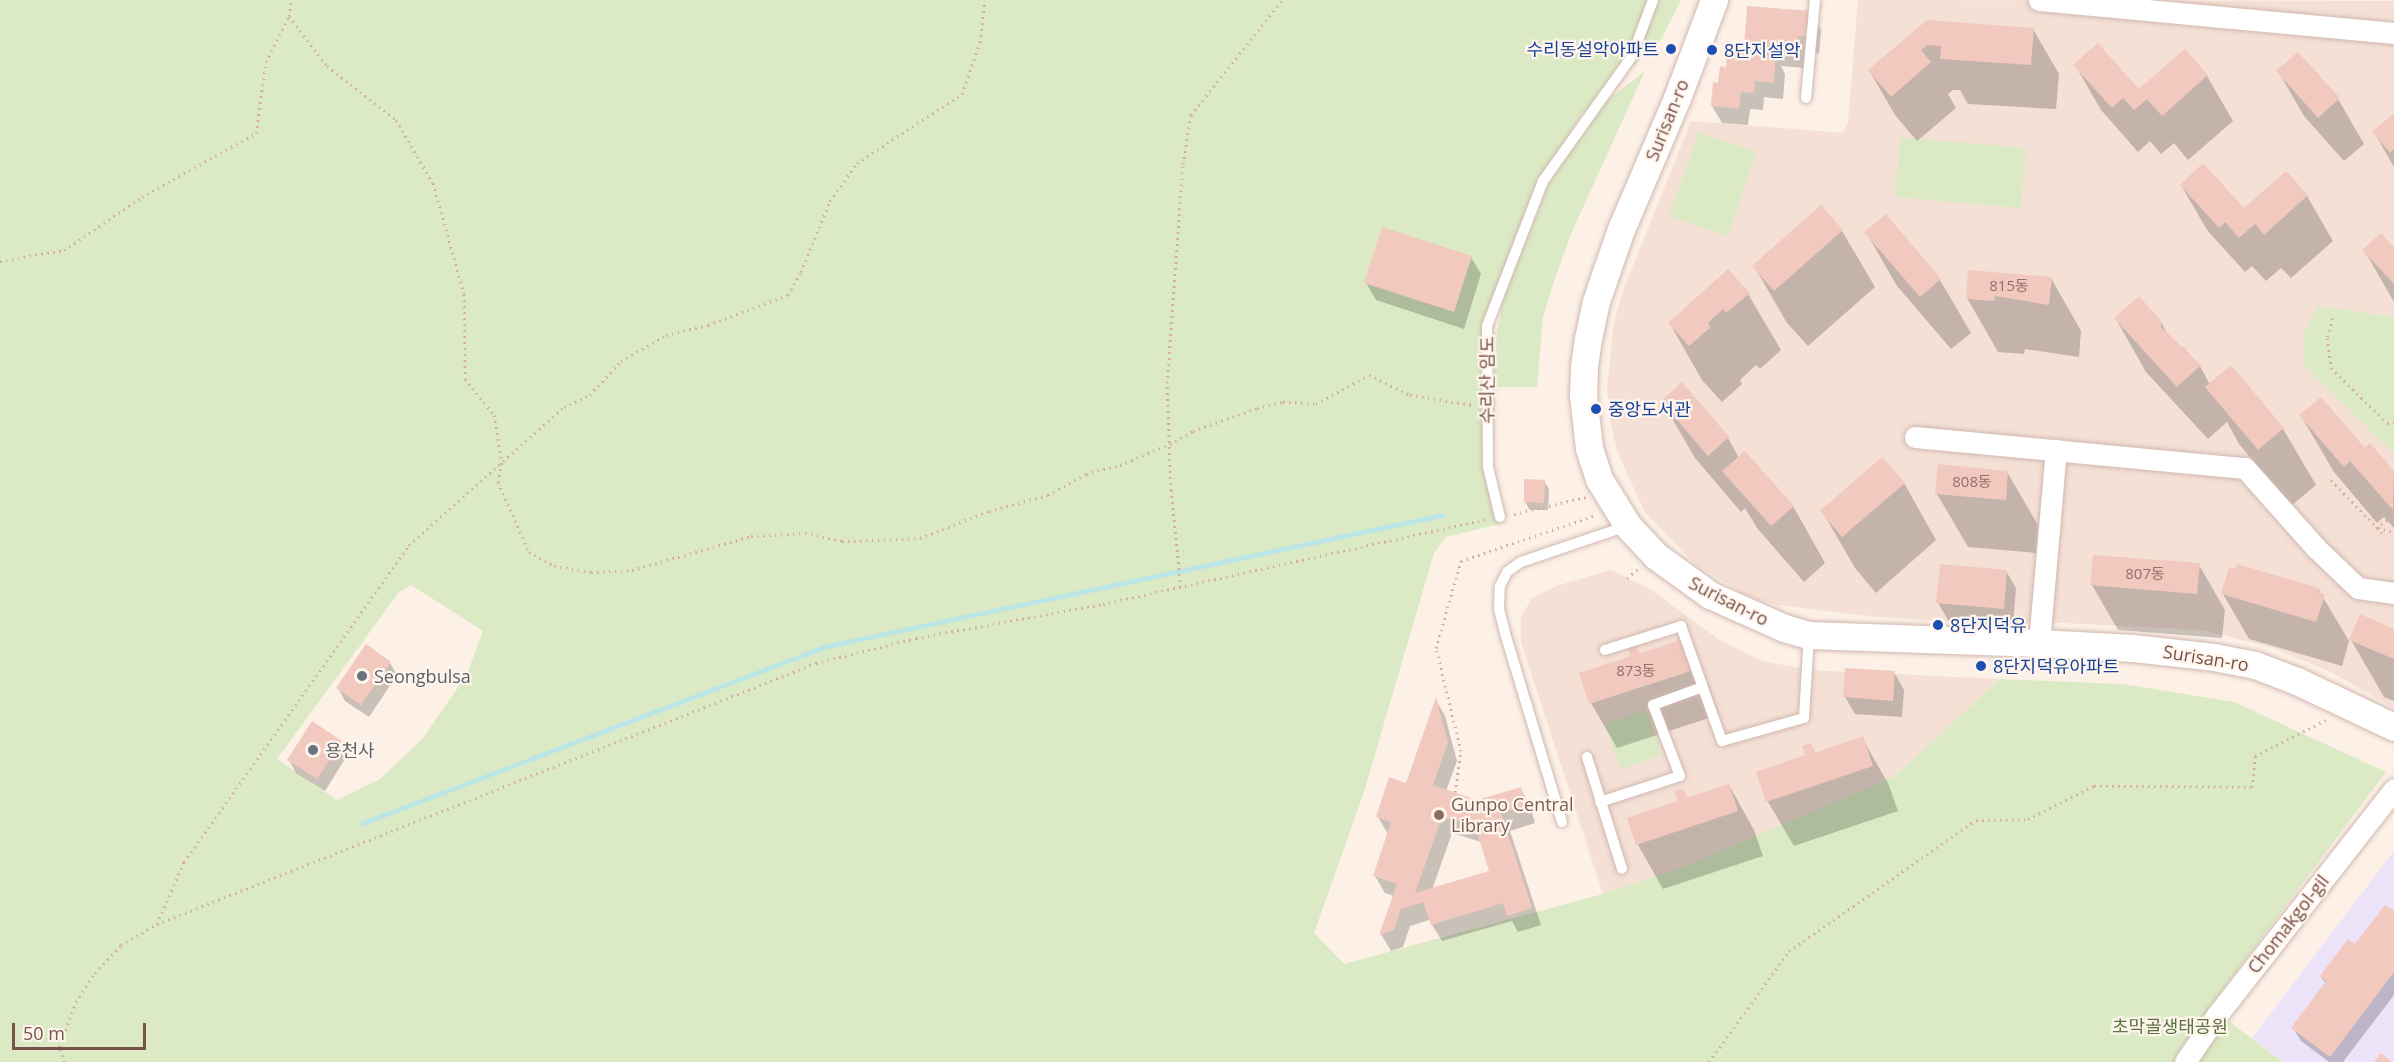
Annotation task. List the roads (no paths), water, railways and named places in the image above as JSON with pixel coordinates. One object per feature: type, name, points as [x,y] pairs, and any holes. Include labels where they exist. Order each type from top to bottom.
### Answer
[{"type":"street","name":"Surisan-ro","points":[[1714,0],[1669,118],[1621,229],[1596,301],[1584,367],[1583,395],[1589,448],[1616,509],[1656,556],[1710,595],[1784,628],[1809,635],[2133,648],[2234,661],[2255,665],[2296,681],[2354,706],[2394,727]]},
{"type":"street","points":[[2039,0],[2394,33]]},
{"type":"street","points":[[1915,437],[2245,468],[2316,548],[2358,588],[2394,592]]},
{"type":"street","points":[[2039,643],[2056,450]]},
{"type":"street","name":"Chomakgol-gil","points":[[2185,1062],[2217,1015],[2394,789]]},
{"type":"lane","name":"수리산 임도","points":[[1500,517],[1488,467],[1487,326],[1543,181],[1632,56],[1653,0]]},
{"type":"lane","points":[[1806,98],[1815,0]]},
{"type":"lane","points":[[1562,822],[1505,633],[1500,609],[1500,586],[1506,572],[1521,562],[1616,509]]},
{"type":"lane","points":[[1605,650],[1682,626],[1722,741],[1804,718],[1809,635]]},
{"type":"lane","points":[[1600,802],[1680,776],[1653,705],[1703,687]]},
{"type":"lane","points":[[1587,757],[1622,869]]},
{"type":"waterway","points":[[363,823],[823,647],[1442,515]]},
{"type":"place","name":"수리동설악아파트","points":[[1671,49]]},
{"type":"place","name":"8단지설악","points":[[1712,50]]},
{"type":"place","name":"중앙도서관","points":[[1596,409]]},
{"type":"place","name":"8단지덕유","points":[[1938,625]]},
{"type":"place","name":"8단지덕유아파트","points":[[1981,666]]},
{"type":"place","name":"Seongbulsa","points":[[362,676]]},
{"type":"place","name":"용천사","points":[[313,750]]},
{"type":"place","name":"Gunpo Central Library","points":[[1439,815]]},
{"type":"park label","name":"초막골생태공원","points":[[2170,1026]]}]
